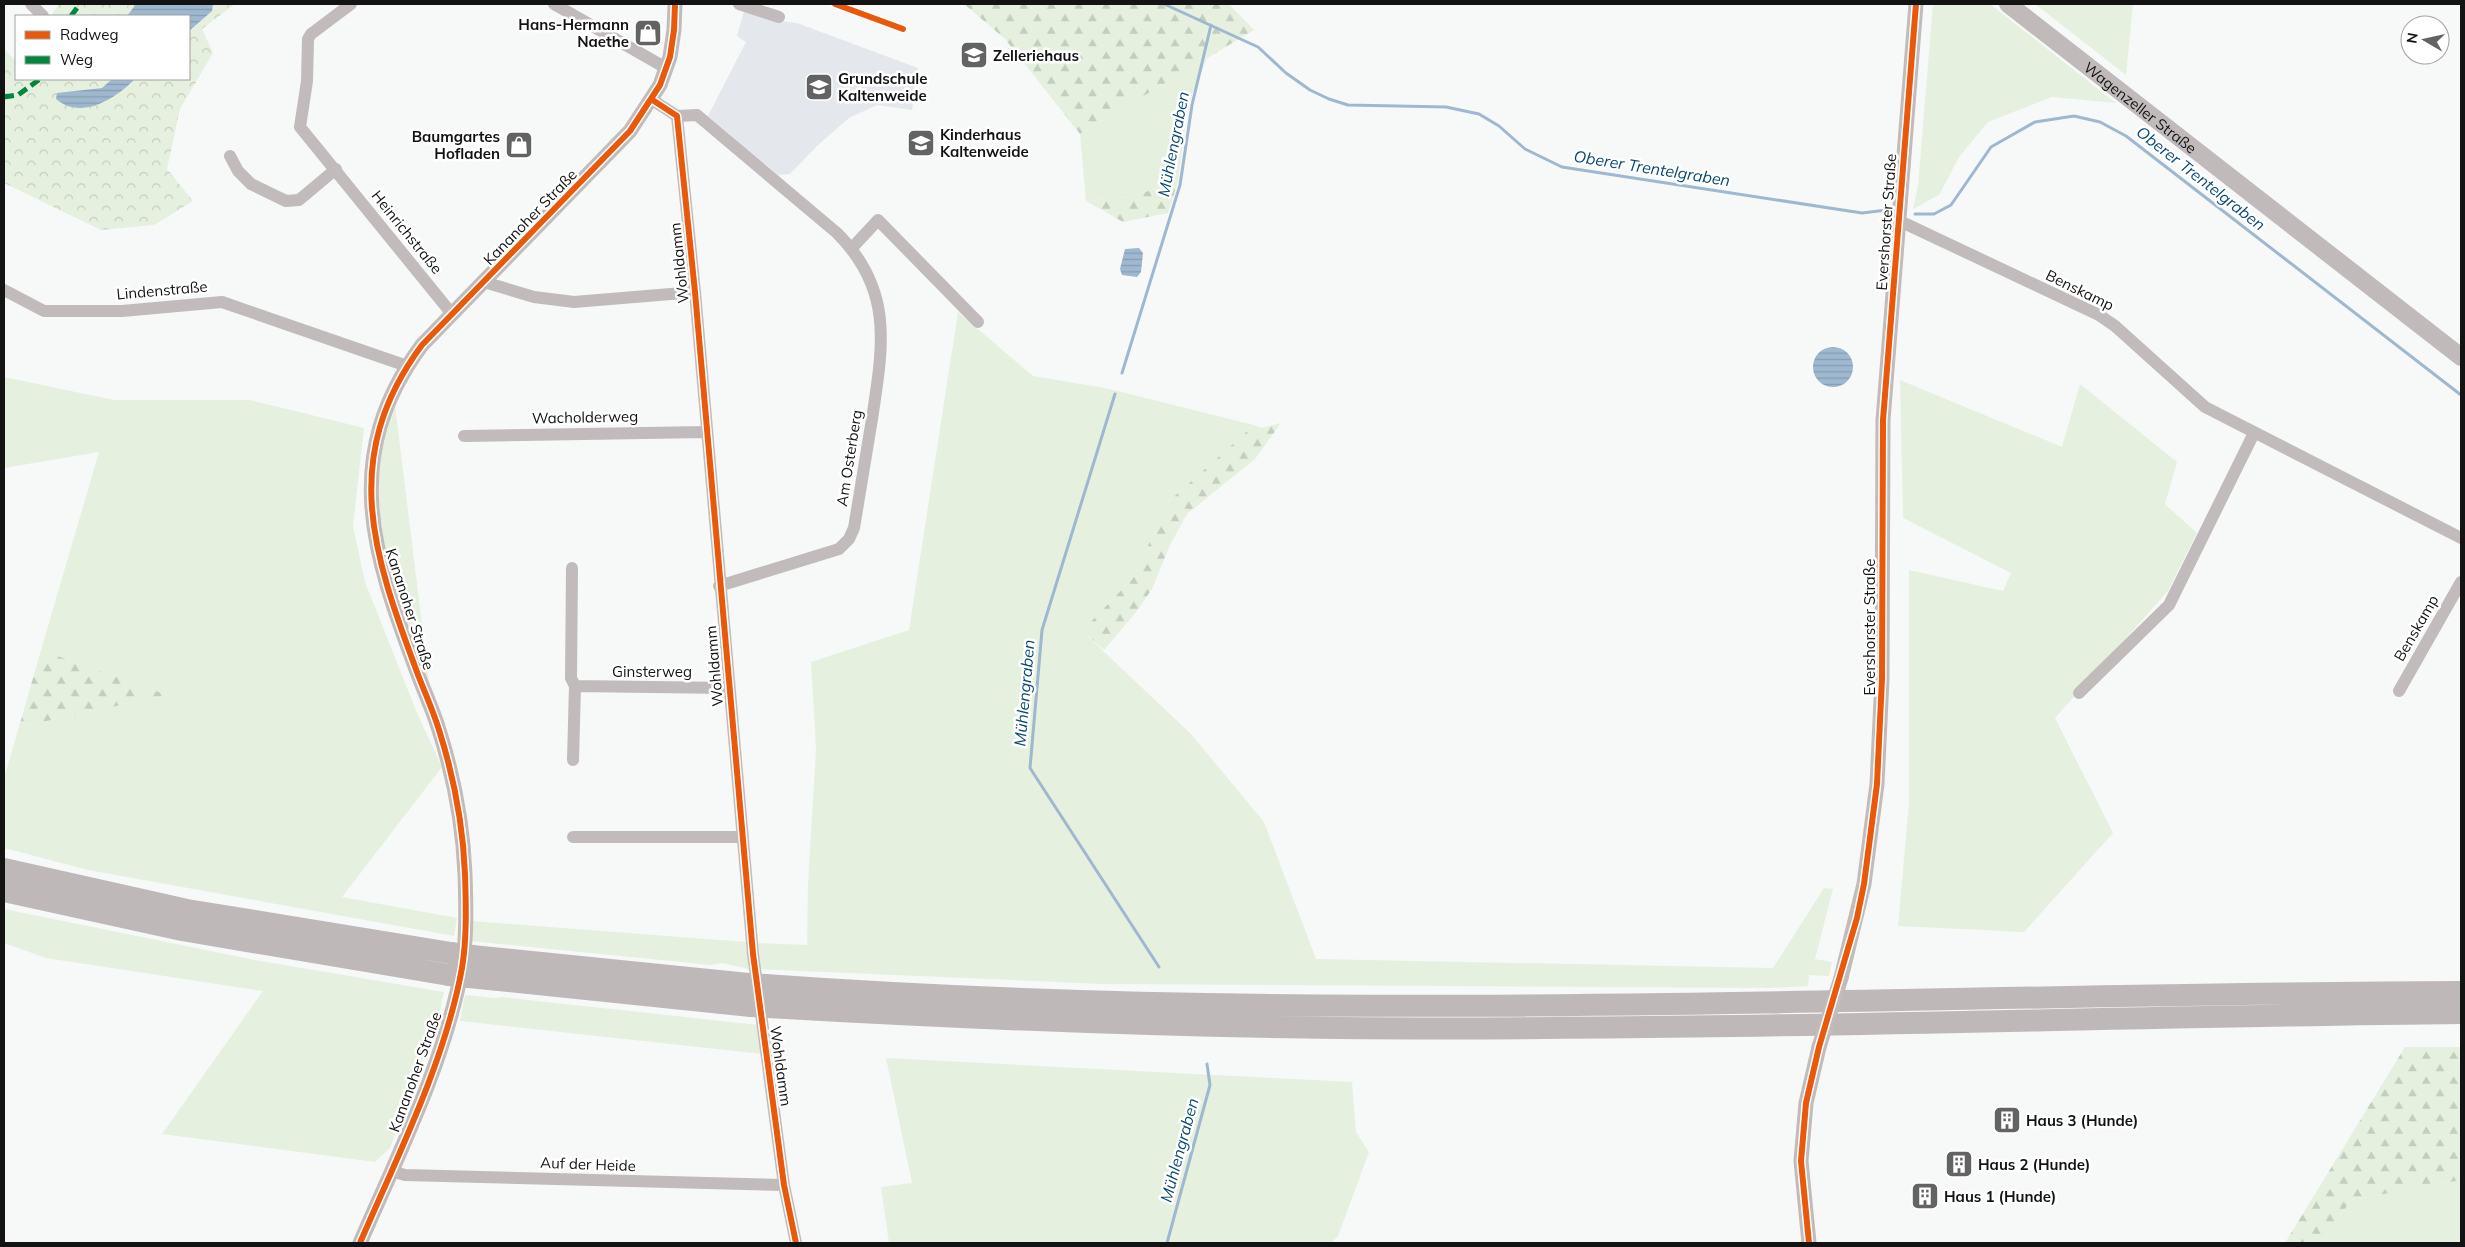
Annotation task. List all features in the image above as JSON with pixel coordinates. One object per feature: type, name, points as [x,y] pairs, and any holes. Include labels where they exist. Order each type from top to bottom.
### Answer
[{"type":"highway","points":[[4,869],[197,912],[460,965]]},
{"type":"highway","points":[[4,890],[182,930],[460,965],[758,995],[1076,1023],[1381,1028],[1633,1027],[2152,1016],[2461,1013]]},
{"type":"highway","points":[[758,995],[1335,1006],[1684,1004],[2153,995],[2461,992]]},
{"type":"main road","name":"Wagenzeller Straße","points":[[2008,4],[2461,357]]},
{"type":"street","points":[[31,4],[42,15]]},
{"type":"street","name":"Heinrichstraße","points":[[351,4],[311,34],[308,39],[308,81],[299,122],[300,127],[452,314]]},
{"type":"street","points":[[554,4],[666,68]]},
{"type":"street","name":"Kananoher Straße","points":[[360,1243],[442,1044],[462,967],[465,932],[465,874],[460,821],[452,775],[438,727],[383,576],[376,545],[370,501],[376,441],[386,405],[407,366],[422,346],[630,131],[651,99],[666,68],[674,30],[675,4]]},
{"type":"street","points":[[739,4],[779,17]]},
{"type":"street","name":"Evershorster Straße","points":[[1809,1243],[1803,1192],[1802,1146],[1806,1103],[1820,1047],[1841,978],[1864,884],[1877,784],[1882,679],[1883,420],[1916,4]]},
{"type":"street","points":[[651,99],[677,116]]},
{"type":"street","name":"Am Osterberg","points":[[677,116],[697,115],[852,248],[874,289],[881,316],[882,345],[854,528],[849,539],[839,549],[720,586]]},
{"type":"street","name":"Wohldamm","points":[[677,116],[695,292],[753,954],[784,1185],[796,1243]]},
{"type":"street","points":[[230,156],[238,171],[251,184],[286,201],[300,200],[336,169]]},
{"type":"street","points":[[852,248],[878,220],[978,322]]},
{"type":"street","name":"Benskamp","points":[[1898,223],[1906,224],[2099,315],[2115,326],[2205,407],[2461,538]]},
{"type":"street","points":[[484,282],[534,296],[574,302],[695,292]]},
{"type":"street","name":"Lindenstraße","points":[[4,290],[44,311],[122,311],[222,302],[407,366]]},
{"type":"street","name":"Wacholderweg","points":[[464,436],[706,432]]},
{"type":"street","points":[[2079,693],[2169,605],[2254,433]]},
{"type":"street","points":[[572,568],[571,678],[575,686],[573,760]]},
{"type":"street","name":"Benskamp","points":[[2399,691],[2461,582]]},
{"type":"street","name":"Ginsterweg","points":[[575,686],[729,688]]},
{"type":"street","points":[[573,837],[743,837]]},
{"type":"street","name":"Auf der Heide","points":[[391,1171],[405,1175],[784,1185]]},
{"type":"shaded area","name":"Grundschule Kaltenweide","points":[[744,11],[780,21],[797,23],[918,68],[912,110],[877,105],[849,118],[818,145],[790,174],[778,175],[708,116],[746,42],[737,36]]},
{"type":"green space","points":[[59,4],[235,4],[202,29],[213,53],[180,109],[167,169],[193,201],[154,225],[101,230],[4,183],[4,49],[15,60],[15,80],[190,80],[190,15],[52,15]]},
{"type":"green space","points":[[964,4],[1229,4],[1254,30],[1080,134],[1005,39]]},
{"type":"green space","points":[[1933,4],[1990,4],[2116,103],[2052,97],[1988,122],[1959,157],[1939,195],[1913,209],[1918,186]]},
{"type":"green space","points":[[2035,4],[2133,4],[2126,75]]},
{"type":"green space","points":[[1207,58],[1188,104],[1178,182],[1129,197],[1086,201],[1080,134]]},
{"type":"green space","points":[[1178,182],[1168,213],[1123,222],[1086,201],[1129,197]]},
{"type":"green space","points":[[958,312],[1033,376],[1110,389],[1254,425],[1168,502],[1133,578],[1082,631],[1191,734],[1264,822],[1316,959],[1773,968],[1824,888],[1833,889],[1815,959],[1832,962],[1829,976],[1809,975],[1808,986],[1772,988],[1103,984],[759,969],[756,943],[807,945],[808,884],[816,749],[811,662],[909,630]]},
{"type":"green space","points":[[4,377],[114,400],[250,400],[364,428],[353,526],[365,582],[417,713],[442,767],[342,897],[457,918],[454,936],[88,870],[4,848],[4,778],[19,727],[166,695],[41,650],[99,452],[4,468]]},
{"type":"green space","points":[[1900,380],[2062,447],[2080,384],[2177,462],[2165,504],[2197,533],[2168,591],[2055,718],[2113,833],[2024,932],[1898,926],[1909,803],[1909,570],[2003,591],[2011,573],[1903,518]]},
{"type":"green space","points":[[394,397],[429,682],[390,579],[380,531],[378,462]]},
{"type":"green space","points":[[1281,423],[1255,459],[1187,514],[1170,545],[1152,589],[1137,611],[1104,650],[1082,631],[1133,578],[1168,502],[1254,425],[1261,428]]},
{"type":"green space","points":[[41,650],[167,695],[19,727]]},
{"type":"green space","points":[[4,909],[255,960],[444,992],[439,1015],[390,1148],[375,1162],[162,1134],[263,991],[46,958],[4,943]]},
{"type":"green space","points":[[471,921],[746,942],[749,969],[722,963],[711,965],[471,941]]},
{"type":"green space","points":[[465,995],[502,997],[758,1025],[762,1054],[460,1021]]},
{"type":"green space","points":[[2405,1047],[2461,1047],[2461,1180],[2351,1200],[2322,1243],[2285,1243]]},
{"type":"green space","points":[[886,1058],[1352,1082],[1356,1132],[1369,1152],[1338,1236],[1331,1243],[889,1243],[881,1187],[912,1183]]},
{"type":"green space","points":[[2461,1180],[2461,1243],[2322,1243],[2351,1200]]},
{"type":"water","points":[[136,4],[213,4],[212,11],[190,30],[190,15],[128,15]]},
{"type":"water","points":[[111,80],[134,80],[109,99],[87,107],[77,108],[66,105],[56,99],[57,93],[102,88]]},
{"type":"water","points":[[1139,248],[1143,253],[1141,272],[1137,277],[1122,275],[1120,269],[1125,249]]},
{"type":"water","points":[[1837,347],[1844,350],[1850,356],[1853,367],[1852,375],[1844,384],[1837,387],[1829,387],[1822,384],[1814,375],[1813,363],[1816,356],[1825,348]]},
{"type":"waterway","name":"Oberer Trentelgraben","points":[[1164,4],[1258,47],[1286,73],[1310,90],[1329,99],[1348,105],[1446,107],[1479,114],[1499,126],[1525,149],[1562,167],[1862,213],[1887,210]]},
{"type":"waterway","name":"Mühlengraben","points":[[1122,373],[1180,185],[1192,105],[1211,25]]},
{"type":"waterway","name":"Oberer Trentelgraben","points":[[1915,214],[1934,214],[1951,205],[1991,147],[2035,122],[2074,116],[2100,122],[2126,136],[2461,395]]},
{"type":"waterway","name":"Mühlengraben","points":[[1115,394],[1042,630],[1030,768],[1159,967]]},
{"type":"waterway","name":"Mühlengraben","points":[[1167,1243],[1210,1085],[1207,1064]]},
{"type":"marked path","points":[[72,15],[80,4]]},
{"type":"marked path","points":[[4,97],[18,95],[39,80]]},
{"type":"cycle path","points":[[360,1243],[404,1143],[444,1039],[462,968],[466,921],[462,837],[449,765],[437,723],[401,629],[377,546],[372,506],[372,467],[380,427],[396,386],[422,345],[630,131],[660,85],[670,57],[675,4]]},
{"type":"cycle path","points":[[835,4],[903,29]]},
{"type":"cycle path","points":[[1809,1243],[1801,1161],[1806,1103],[1819,1047],[1857,918],[1864,884],[1877,784],[1882,679],[1883,420],[1916,4]]},
{"type":"cycle path","points":[[651,99],[677,116],[695,292],[753,954],[784,1185],[796,1243]]},
{"type":"place","name":"Hans-Hermann Naethe","points":[[648,33]]},
{"type":"place","name":"Zelleriehaus","points":[[974,55]]},
{"type":"place","name":"Grundschule Kaltenweide","points":[[819,87]]},
{"type":"place","name":"Kinderhaus Kaltenweide","points":[[921,143]]},
{"type":"place","name":"Baumgartes Hofladen","points":[[519,145]]},
{"type":"place","name":"Haus 3 (Hunde)","points":[[2007,1120]]},
{"type":"place","name":"Haus 2 (Hunde)","points":[[1959,1164]]},
{"type":"place","name":"Haus 1 (Hunde)","points":[[1925,1196]]}]
